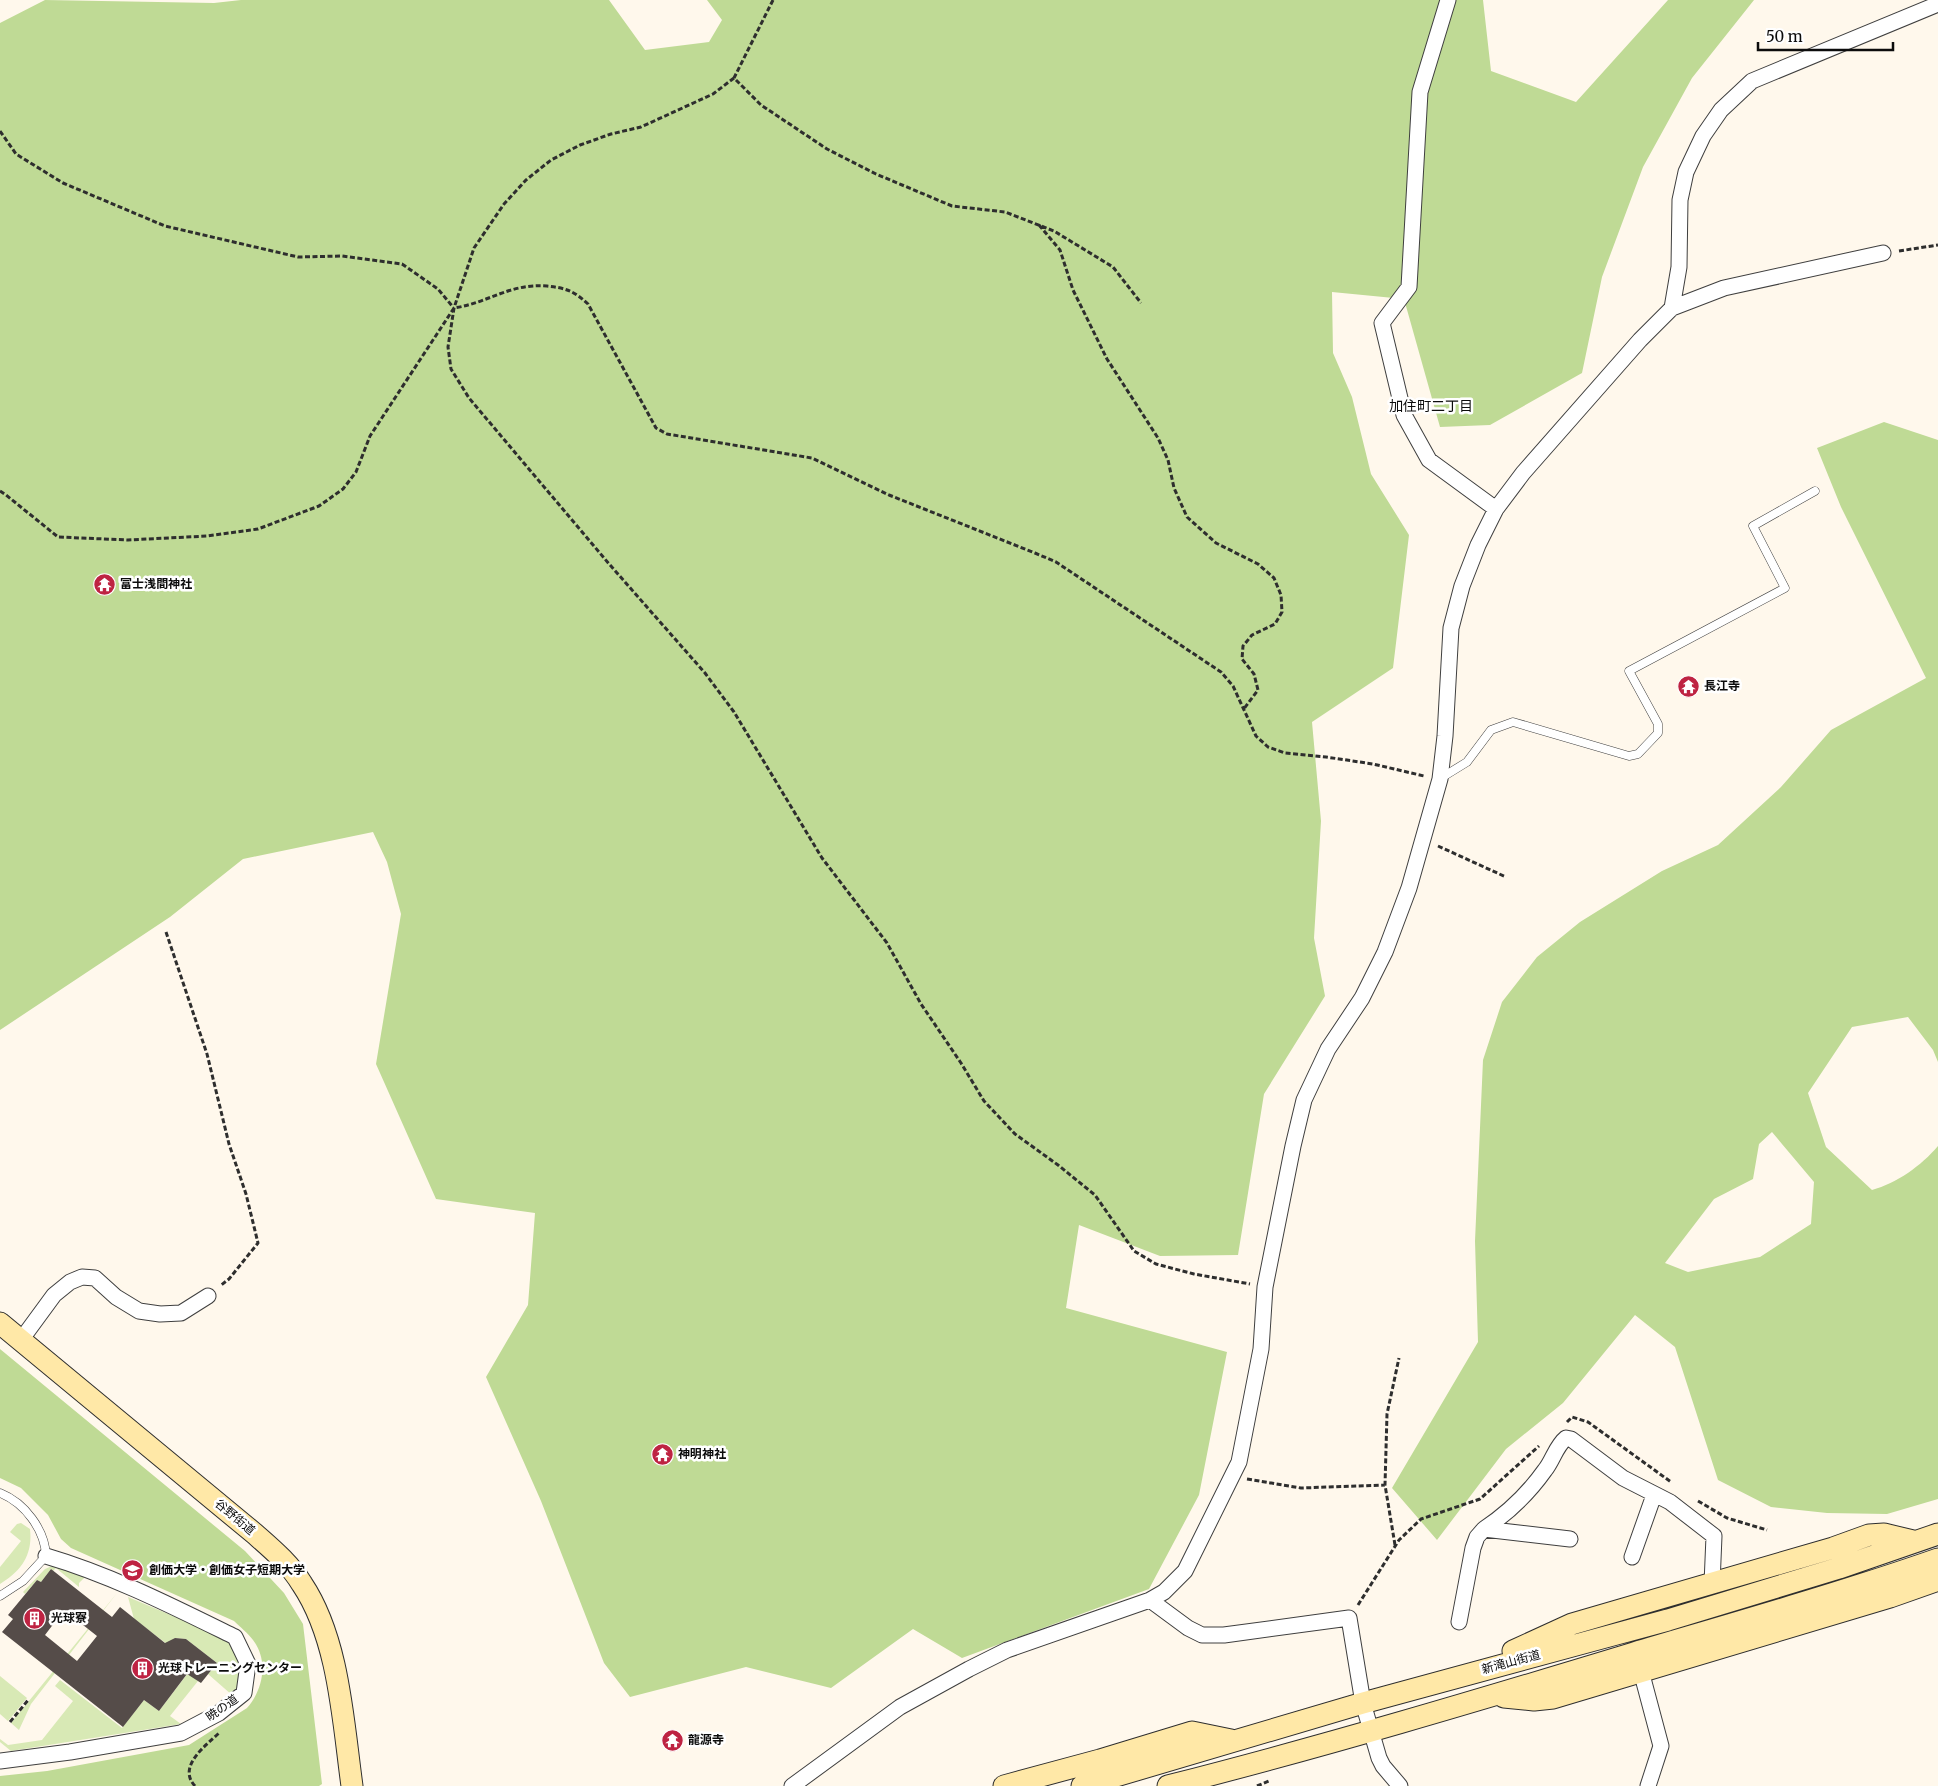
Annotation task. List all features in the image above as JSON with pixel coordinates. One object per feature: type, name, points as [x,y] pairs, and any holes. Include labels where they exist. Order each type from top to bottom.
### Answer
[{"type":"main road","name":"谷野街道","points":[[0,1323],[255,1534],[278,1554],[302,1584],[315,1606],[331,1656],[340,1698],[352,1786]]},
{"type":"main road","points":[[1461,1675],[1572,1624],[1712,1584],[1870,1535],[1884,1534],[1913,1541]]},
{"type":"main road","name":"新滝山街道","points":[[1082,1786],[1232,1740],[1461,1675],[1668,1620],[1839,1568],[1938,1534]]},
{"type":"main road","points":[[1168,1786],[1296,1753],[1495,1696],[1789,1608],[1938,1560]]},
{"type":"main road","points":[[1495,1696],[1543,1700],[1890,1597],[1938,1580]]},
{"type":"main road","points":[[1004,1786],[1100,1760],[1192,1732],[1232,1740]]},
{"type":"main road","points":[[1224,1786],[1296,1753]]},
{"type":"street","points":[[1448,0],[1420,92],[1409,287],[1382,322],[1404,415],[1429,460],[1496,509]]},
{"type":"street","points":[[1672,308],[1679,267],[1680,200],[1686,172],[1703,136],[1721,110],[1752,81],[1938,4]]},
{"type":"street","points":[[792,1786],[900,1707],[969,1669],[1007,1650],[1150,1600],[1164,1592],[1186,1571],[1239,1462],[1261,1349],[1266,1287],[1293,1146],[1304,1100],[1328,1049],[1362,998],[1385,952],[1409,888],[1440,779],[1445,736],[1451,628],[1462,586],[1478,545],[1496,509],[1523,473],[1640,340],[1672,308],[1724,288],[1883,253]]},
{"type":"street","points":[[21,1340],[54,1295],[70,1282],[82,1277],[96,1278],[116,1297],[139,1311],[181,1314],[208,1296]]},
{"type":"street","points":[[1459,1622],[1473,1548],[1477,1537],[1484,1528],[1504,1516],[1531,1488],[1546,1469],[1561,1442],[1566,1438],[1571,1439],[1623,1478],[1670,1502],[1714,1536],[1712,1584]]},
{"type":"street","points":[[1632,1557],[1654,1495]]},
{"type":"street","points":[[1484,1528],[1570,1539]]},
{"type":"street","name":"暁の道","points":[[0,1761],[70,1752],[181,1733],[219,1713],[244,1693],[248,1664],[235,1637],[105,1577],[68,1562],[46,1556]]},
{"type":"street","points":[[1150,1600],[1188,1628],[1202,1635],[1224,1635],[1350,1618],[1363,1703],[1380,1762],[1400,1786]]},
{"type":"street","points":[[1641,1672],[1661,1746],[1648,1786]]},
{"type":"lane","points":[[1440,779],[1467,762],[1491,730],[1513,722],[1629,756],[1638,754],[1658,733],[1658,724],[1629,671],[1785,588],[1753,526],[1815,491]]},
{"type":"lane","points":[[0,1493],[7,1496],[26,1511],[38,1527],[46,1545],[46,1556],[23,1581],[0,1596]]},
{"type":"path","points":[[773,0],[734,78],[713,94],[641,127],[611,134],[580,145],[551,160],[526,180],[504,204],[474,248],[454,308],[448,348],[451,369],[470,398],[705,673],[734,712],[822,858],[887,942],[921,1004],[962,1063],[984,1101],[1015,1134],[1095,1195],[1134,1251],[1156,1264],[1194,1274],[1266,1287]]},
{"type":"path","points":[[734,78],[761,105],[827,149],[876,174],[952,206],[1005,212],[1054,231],[1113,267],[1141,303]]},
{"type":"path","points":[[0,131],[16,154],[63,183],[165,226],[298,257],[342,256],[402,264],[438,289],[454,308]]},
{"type":"path","points":[[1040,225],[1060,250],[1072,290],[1107,359],[1158,438],[1168,460],[1174,488],[1187,517],[1216,543],[1258,564],[1274,578],[1281,595],[1282,612],[1275,624],[1252,636],[1243,646],[1242,659],[1254,674],[1258,690],[1243,710]]},
{"type":"path","points":[[1883,253],[1938,245]]},
{"type":"path","points":[[0,491],[58,537],[128,540],[207,536],[258,529],[319,506],[343,489],[356,472],[370,436],[454,308],[530,285],[557,287],[575,292],[588,304],[656,428],[667,434],[812,458],[889,495],[1056,562],[1221,672],[1232,686],[1256,736],[1268,747],[1285,753],[1373,764],[1440,779]]},
{"type":"path","points":[[1423,840],[1506,876]]},
{"type":"path","points":[[166,932],[207,1054],[229,1144],[246,1194],[258,1243],[229,1279],[208,1296]]},
{"type":"path","points":[[1395,1546],[1385,1485],[1387,1414],[1399,1358]]},
{"type":"path","points":[[1232,1477],[1301,1488],[1385,1485]]},
{"type":"path","points":[[10,1722],[29,1699]]},
{"type":"path","points":[[195,1786],[189,1780],[188,1772],[193,1760],[221,1732]]},
{"type":"green space","points":[[45,0],[214,3],[241,0],[609,0],[645,50],[709,42],[722,20],[707,0],[1483,0],[1491,71],[1576,102],[1668,0],[1754,0],[1692,78],[1643,167],[1602,277],[1582,373],[1490,425],[1440,427],[1404,299],[1332,292],[1333,353],[1352,397],[1371,474],[1409,535],[1393,668],[1312,722],[1321,821],[1314,938],[1325,996],[1264,1094],[1238,1255],[1160,1256],[1079,1225],[1066,1308],[1227,1352],[1199,1495],[1149,1589],[962,1658],[913,1629],[831,1688],[746,1667],[630,1697],[604,1663],[541,1501],[486,1377],[528,1305],[535,1213],[436,1199],[376,1064],[401,914],[387,862],[373,832],[243,859],[170,917],[0,1030],[0,23]]},
{"type":"green space","points":[[1884,422],[1938,440],[1938,1062],[1933,1050],[1908,1017],[1852,1027],[1808,1093],[1826,1147],[1872,1190],[1908,1173],[1938,1146],[1938,1499],[1887,1514],[1827,1513],[1771,1507],[1718,1480],[1675,1347],[1635,1315],[1563,1403],[1506,1449],[1437,1540],[1392,1488],[1478,1342],[1475,1241],[1483,1060],[1502,1002],[1537,957],[1580,922],[1662,871],[1718,845],[1781,787],[1831,730],[1926,678],[1841,507],[1817,448]],"holes":[[[1772,1132],[1814,1182],[1811,1224],[1760,1257],[1688,1272],[1665,1263],[1714,1199],[1753,1179],[1759,1144]]]},
{"type":"green space","points":[[0,1349],[245,1551],[284,1593],[303,1624],[322,1784],[319,1786],[0,1786],[0,1776],[47,1771],[189,1745],[247,1708],[257,1693],[262,1675],[262,1666],[258,1648],[246,1632],[234,1621],[71,1548],[61,1539],[48,1515],[21,1488],[0,1478]]},
{"type":"green space","points":[[21,1523],[30,1529],[30,1547],[20,1568],[0,1584],[0,1567],[21,1541],[10,1532],[17,1524]]},
{"type":"green space","points":[[52,1566],[61,1566],[85,1577],[79,1583],[79,1587],[56,1568],[53,1571],[51,1569],[41,1582],[37,1580],[25,1594],[23,1592],[45,1569]]},
{"type":"green space","points":[[117,1593],[31,1704],[19,1730],[11,1723]]},
{"type":"green space","points":[[128,1597],[223,1637],[234,1649],[240,1664],[237,1688],[232,1695],[208,1674],[217,1663],[186,1639],[175,1638],[167,1644],[134,1619]]},
{"type":"green space","points":[[188,1673],[198,1681],[170,1716],[181,1724],[11,1751],[0,1742],[0,1739],[8,1745],[42,1740],[73,1701],[55,1686],[60,1680],[122,1728],[144,1700],[159,1711]]},
{"type":"green space","points":[[0,1676],[27,1698],[8,1721],[0,1714]]},
{"type":"building","name":"光球トレーニングセンター","points":[[51,1569],[112,1617],[120,1607],[165,1643],[175,1638],[186,1639],[217,1663],[201,1683],[187,1674],[159,1711],[144,1700],[123,1727],[2,1632],[13,1619],[8,1615],[37,1580],[41,1582]],"holes":[[[64,1610],[97,1636],[77,1661],[45,1635]]]},
{"type":"place","name":"富士浅間神社","points":[[104,584]]},
{"type":"place","name":"長江寺","points":[[1688,686]]},
{"type":"place","name":"神明神社","points":[[662,1454]]},
{"type":"place","name":"創価大学・創価女子短期大学","points":[[133,1570]]},
{"type":"place","name":"光球寮","points":[[35,1618]]},
{"type":"place","name":"光球トレーニングセンター","points":[[142,1668]]},
{"type":"place","name":"龍源寺","points":[[672,1740]]},
{"type":"district","name":"加住町二丁目","points":[[1431,406]]}]
